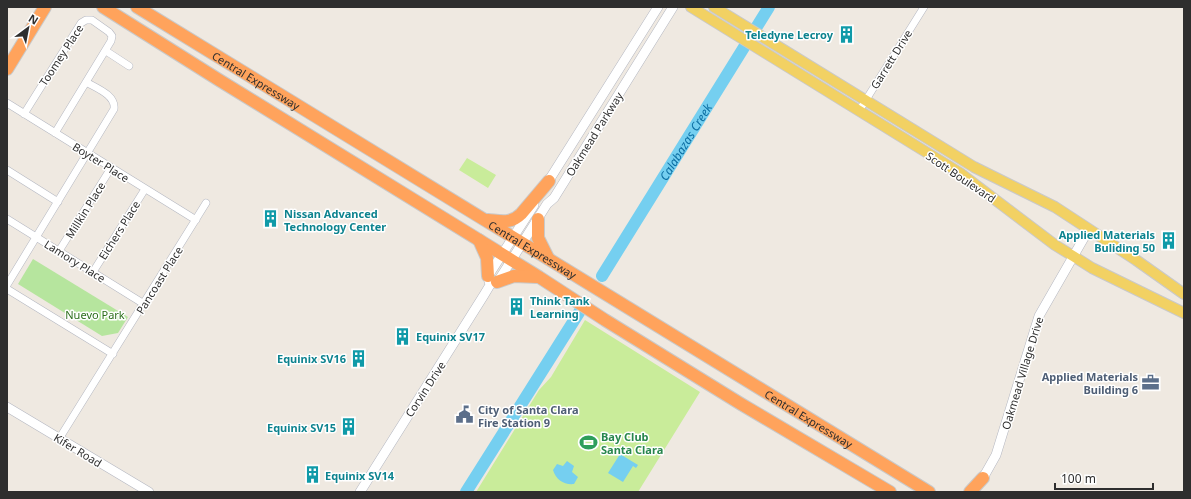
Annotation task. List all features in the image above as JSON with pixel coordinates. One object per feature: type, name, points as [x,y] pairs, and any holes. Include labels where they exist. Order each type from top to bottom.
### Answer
[{"type":"highway","points":[[7,69],[45,7]]},
{"type":"highway","name":"Central Expressway","points":[[103,7],[540,277],[709,384],[890,492]]},
{"type":"highway","name":"Central Expressway","points":[[137,7],[928,492]]},
{"type":"highway","points":[[149,7],[188,31],[206,48]]},
{"type":"highway","points":[[484,219],[506,222],[515,219],[549,181]]},
{"type":"highway","points":[[538,219],[538,238],[548,258]]},
{"type":"highway","points":[[479,240],[487,258],[492,281],[514,276],[540,277]]},
{"type":"highway","points":[[850,468],[861,480],[879,492]]},
{"type":"highway","points":[[970,492],[983,478]]},
{"type":"highway","points":[[978,492],[983,478]]},
{"type":"main road","name":"Oakmead Parkway","points":[[507,257],[518,240],[549,181],[658,7]]},
{"type":"main road","name":"Oakmead Parkway","points":[[518,240],[538,219],[547,204],[554,198],[673,7]]},
{"type":"main road","name":"Scott Boulevard","points":[[691,7],[960,173],[1055,245],[1092,268],[1184,313]]},
{"type":"main road","name":"Scott Boulevard","points":[[714,7],[974,167],[1055,207],[1136,260],[1184,294]]},
{"type":"main road","name":"Oakmead Village Drive","points":[[983,478],[996,455],[1039,316],[1089,229]]},
{"type":"main road","name":"Corvin Drive","points":[[360,492],[507,257]]},
{"type":"main road","name":"Kifer Road","points":[[7,407],[148,492]]},
{"type":"street","name":"Garrett Drive","points":[[859,111],[924,7]]},
{"type":"street","name":"Toomey Place","points":[[24,114],[83,21],[92,20],[111,34],[111,41],[55,133]]},
{"type":"street","points":[[106,51],[129,66]]},
{"type":"street","points":[[7,285],[88,154],[115,106],[110,97],[86,82]]},
{"type":"street","name":"Boyter Place","points":[[7,103],[196,220]]},
{"type":"street","name":"Millkin Place","points":[[59,251],[111,168]]},
{"type":"street","points":[[7,170],[58,202]]},
{"type":"street","name":"Eichers Place","points":[[93,272],[145,189]]},
{"type":"street","name":"Pancoast Place","points":[[60,439],[206,203]]},
{"type":"street","name":"Lamory Place","points":[[7,219],[144,304]]},
{"type":"street","points":[[7,289],[113,354]]},
{"type":"green space","points":[[467,158],[496,175],[488,188],[459,170]]},
{"type":"green space","name":"Nuevo Park","points":[[33,259],[128,317],[118,333],[102,336],[18,284]]},
{"type":"green space","name":"Bay Club Santa Clara","points":[[585,320],[700,392],[638,492],[476,492],[539,390],[551,377]]},
{"type":"water","points":[[620,454],[638,465],[636,468],[633,466],[623,482],[608,473]]},
{"type":"water","points":[[567,461],[574,466],[572,472],[578,477],[574,484],[567,484],[558,479],[553,470],[557,464],[563,466]]},
{"type":"waterway","name":"Calabazas Creek","points":[[602,276],[769,7]]},
{"type":"waterway","name":"Calabazas Creek","points":[[466,492],[580,311]]},
{"type":"place","name":"Teledyne Lecroy","points":[[846,34]]},
{"type":"place","name":"Nissan Advanced Technology Center","points":[[271,219]]},
{"type":"place","name":"Applied Materials Buliding 50","points":[[1168,240]]},
{"type":"place","name":"Think Tank Learning","points":[[517,306]]},
{"type":"place","name":"Equinix SV17","points":[[403,336]]},
{"type":"place","name":"Equinix SV16","points":[[359,358]]},
{"type":"place","name":"Applied Materials Building 6","points":[[1151,382]]},
{"type":"place","name":"City of Santa Clara Fire Station 9","points":[[465,415]]},
{"type":"place","name":"Equinix SV15","points":[[349,427]]},
{"type":"place","name":"Bay Club Santa Clara","points":[[588,442]]},
{"type":"place","name":"Equinix SV14","points":[[312,475]]}]
